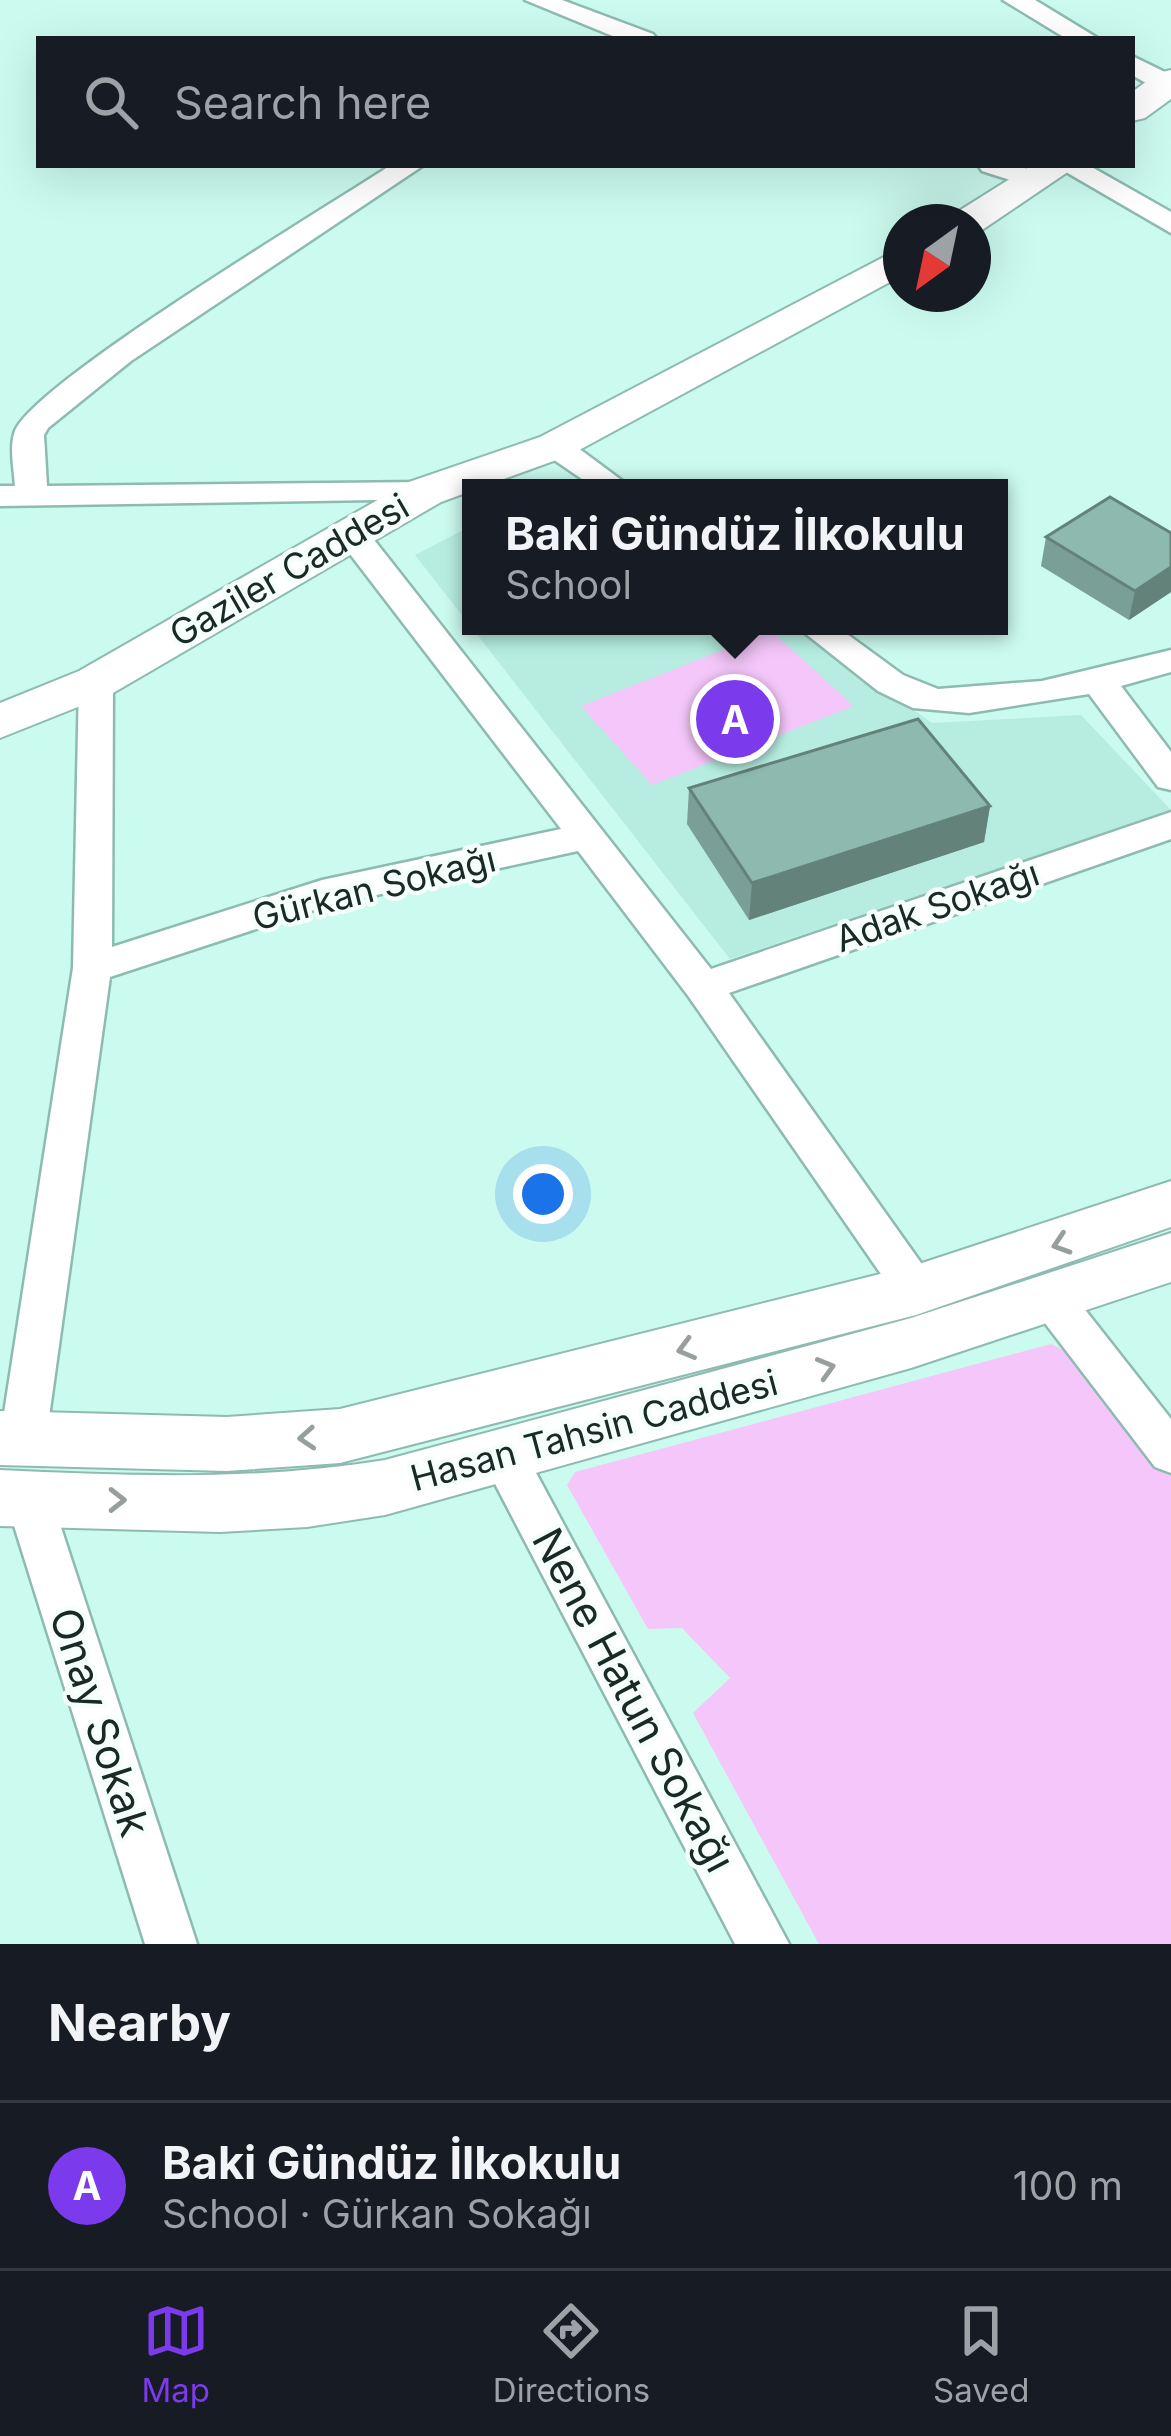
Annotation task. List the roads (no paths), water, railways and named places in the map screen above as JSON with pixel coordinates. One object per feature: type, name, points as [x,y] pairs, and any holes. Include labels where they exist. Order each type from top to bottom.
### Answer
[{"type":"main road","points":[[1135,108],[1169,82]]},
{"type":"main road","points":[[991,208],[1054,170]]},
{"type":"main road","name":"Gaziler Caddesi","points":[[0,722],[96,682],[425,492],[555,446],[883,270]]},
{"type":"main road","name":"Hasan Tahsin Caddesi","points":[[13,1469],[340,1436],[916,1290],[1171,1204]]},
{"type":"main road","name":"Hasan Tahsin Caddesi","points":[[13,1469],[235,1501],[345,1495],[504,1456],[1053,1301],[1171,1257]]},
{"type":"street","points":[[538,0],[607,34]]},
{"type":"street","points":[[1016,0],[1081,36]]},
{"type":"street","points":[[1135,65],[1169,82]]},
{"type":"street","points":[[405,168],[120,355],[36,422],[28,435],[16,495],[425,492]]},
{"type":"street","points":[[1054,170],[1171,224]]},
{"type":"street","points":[[555,446],[603,479]]},
{"type":"street","points":[[352,534],[703,987],[916,1290]]},
{"type":"street","points":[[826,635],[914,696],[977,701],[1099,682],[1171,661]]},
{"type":"street","points":[[13,1469],[92,968],[96,682]]},
{"type":"street","points":[[1099,682],[1171,778]]},
{"type":"street","name":"Adak Sokağı","points":[[703,987],[1171,825]]},
{"type":"street","name":"Gürkan Sokağı","points":[[92,968],[322,893],[589,836]]},
{"type":"street","points":[[1053,1301],[1171,1454]]},
{"type":"street","name":"Nene Hatun Sokağı","points":[[504,1456],[763,1944]]},
{"type":"street","name":"Onay Sokak","points":[[13,1469],[171,1944]]},
{"type":"place","name":"Baki Gündüz İlkokulu","points":[[735,719]]}]
